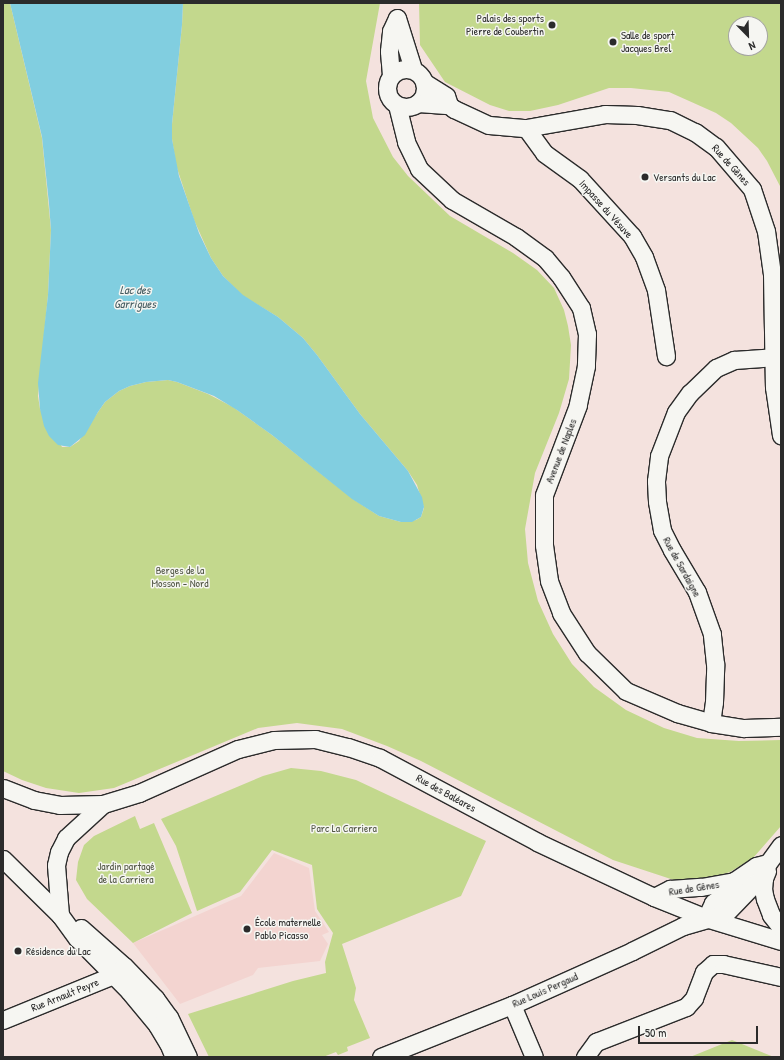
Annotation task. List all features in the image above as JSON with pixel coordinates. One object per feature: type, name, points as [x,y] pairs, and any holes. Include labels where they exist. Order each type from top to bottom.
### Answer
[{"type":"street","points":[[398,11],[413,69]]},
{"type":"street","points":[[391,75],[401,68],[413,69],[418,72],[425,83],[425,90],[418,103],[411,106],[397,105],[390,100],[387,94],[386,87],[391,75],[389,51],[391,31],[398,11]]},
{"type":"street","name":"Rue de Gênes","points":[[425,83],[446,96],[449,105],[454,109],[489,125],[526,128],[605,114],[637,115],[670,120],[695,132],[716,146],[752,189],[766,231],[772,274],[774,387],[781,435]]},
{"type":"street","name":"Rue de Gênes","points":[[418,103],[449,105]]},
{"type":"street","name":"Avenue de Naples","points":[[397,105],[406,142],[419,169],[452,200],[516,237],[545,258],[561,277],[581,308],[587,334],[586,366],[578,405],[544,495],[544,545],[549,581],[561,613],[587,653],[626,691],[677,713],[710,723],[744,728],[781,727]]},
{"type":"street","name":"Impasse du Vésuve","points":[[526,128],[544,153],[580,179],[632,236],[644,257],[656,290],[666,356]]},
{"type":"street","name":"Rue de Sardaigne","points":[[710,723],[714,702],[715,664],[712,634],[697,592],[662,530],[657,501],[656,481],[659,456],[676,412],[690,393],[716,368],[734,360],[773,357]]},
{"type":"street","name":"Rue des Baléares","points":[[3,788],[34,800],[60,805],[103,804],[139,793],[238,749],[274,740],[315,740],[348,747],[380,758],[537,842],[654,897],[706,918],[781,940]]},
{"type":"street","name":"Rue des Baléares","points":[[60,916],[56,865],[59,852],[66,838],[103,804]]},
{"type":"street","points":[[706,918],[726,914],[766,870],[781,845]]},
{"type":"street","points":[[3,859],[60,916],[85,930],[119,971],[129,991],[157,1025],[168,1043],[174,1057]]},
{"type":"street","name":"Rue de Gênes","points":[[654,897],[670,889],[701,887],[734,881],[756,866],[766,870]]},
{"type":"street","points":[[766,870],[763,889],[766,901],[771,915],[781,928]]},
{"type":"street","name":"Rue de Gênes","points":[[706,918],[713,903],[730,889],[734,881]]},
{"type":"street","name":"Rue Louis Pergaud","points":[[381,1057],[512,1005],[644,946],[683,926],[706,918]]},
{"type":"street","points":[[586,1057],[596,1042],[686,1007],[694,998],[704,972],[713,964],[723,964],[781,978]]},
{"type":"street","points":[[119,971],[156,998],[169,1017],[188,1057]]},
{"type":"street","name":"Rue Arnault Peyre","points":[[3,1020],[119,971]]},
{"type":"street","points":[[512,1005],[534,1057]]},
{"type":"shaded area","name":"École maternelle Pablo Picasso","points":[[274,853],[309,868],[315,911],[329,932],[322,935],[328,944],[320,961],[258,968],[253,975],[180,1004],[133,943],[241,896]]},
{"type":"green space","name":"Berges de la Mosson - Nord","points":[[3,3],[10,3],[42,138],[51,230],[48,295],[38,396],[40,409],[62,447],[70,447],[79,441],[105,402],[119,391],[130,386],[146,382],[168,380],[208,394],[233,407],[272,435],[353,499],[379,516],[401,522],[416,520],[421,517],[424,508],[417,485],[408,471],[360,414],[303,338],[278,317],[243,296],[223,276],[211,258],[194,220],[176,165],[172,139],[172,124],[183,3],[380,3],[366,81],[373,118],[393,157],[408,176],[450,216],[513,253],[537,270],[554,288],[564,310],[571,345],[569,379],[559,413],[535,473],[525,529],[528,563],[538,601],[553,634],[572,664],[594,687],[626,710],[664,728],[697,738],[739,741],[781,740],[781,826],[753,858],[730,872],[707,879],[680,882],[613,860],[421,761],[387,746],[342,729],[297,723],[258,728],[114,788],[79,793],[46,788],[22,780],[3,771]]},
{"type":"green space","points":[[419,3],[781,3],[781,188],[767,161],[758,148],[731,123],[716,113],[669,92],[631,88],[609,88],[558,105],[530,111],[509,111],[490,105],[445,82],[420,45]]},
{"type":"green space","name":"Parc La Carriera","points":[[291,768],[321,771],[356,780],[486,841],[461,896],[342,944],[356,988],[354,1000],[370,1038],[347,1047],[348,1051],[338,1055],[336,1052],[323,1057],[209,1057],[188,1014],[293,981],[326,973],[325,962],[333,933],[317,909],[312,865],[272,850],[240,892],[197,911],[176,846],[161,819],[263,776]]},
{"type":"green space","name":"Jardin partagé de la Carriera","points":[[135,816],[140,829],[154,823],[192,913],[133,943],[87,899],[76,880],[78,862],[84,845],[94,836]]},
{"type":"green space","points":[[732,1040],[774,1057],[690,1057]]},
{"type":"water","name":"Lac des Garrigues","points":[[10,3],[183,3],[172,124],[172,139],[179,176],[199,233],[211,258],[223,276],[243,295],[278,317],[303,338],[360,414],[408,471],[422,497],[424,507],[421,517],[412,522],[401,522],[379,516],[352,499],[272,435],[237,410],[214,396],[168,380],[146,382],[130,386],[119,391],[105,402],[85,435],[70,447],[58,445],[49,436],[44,426],[40,409],[38,383],[48,295],[51,230],[49,204],[42,137]]},
{"type":"place","name":"Palais des sports Pierre de Coubertin","points":[[552,25]]},
{"type":"place","name":"Salle de sport Jacques Brel","points":[[613,42]]},
{"type":"place","name":"Versants du Lac","points":[[645,177]]},
{"type":"place","name":"École maternelle Pablo Picasso","points":[[247,929]]},
{"type":"place","name":"Résidence du Lac","points":[[18,951]]}]
